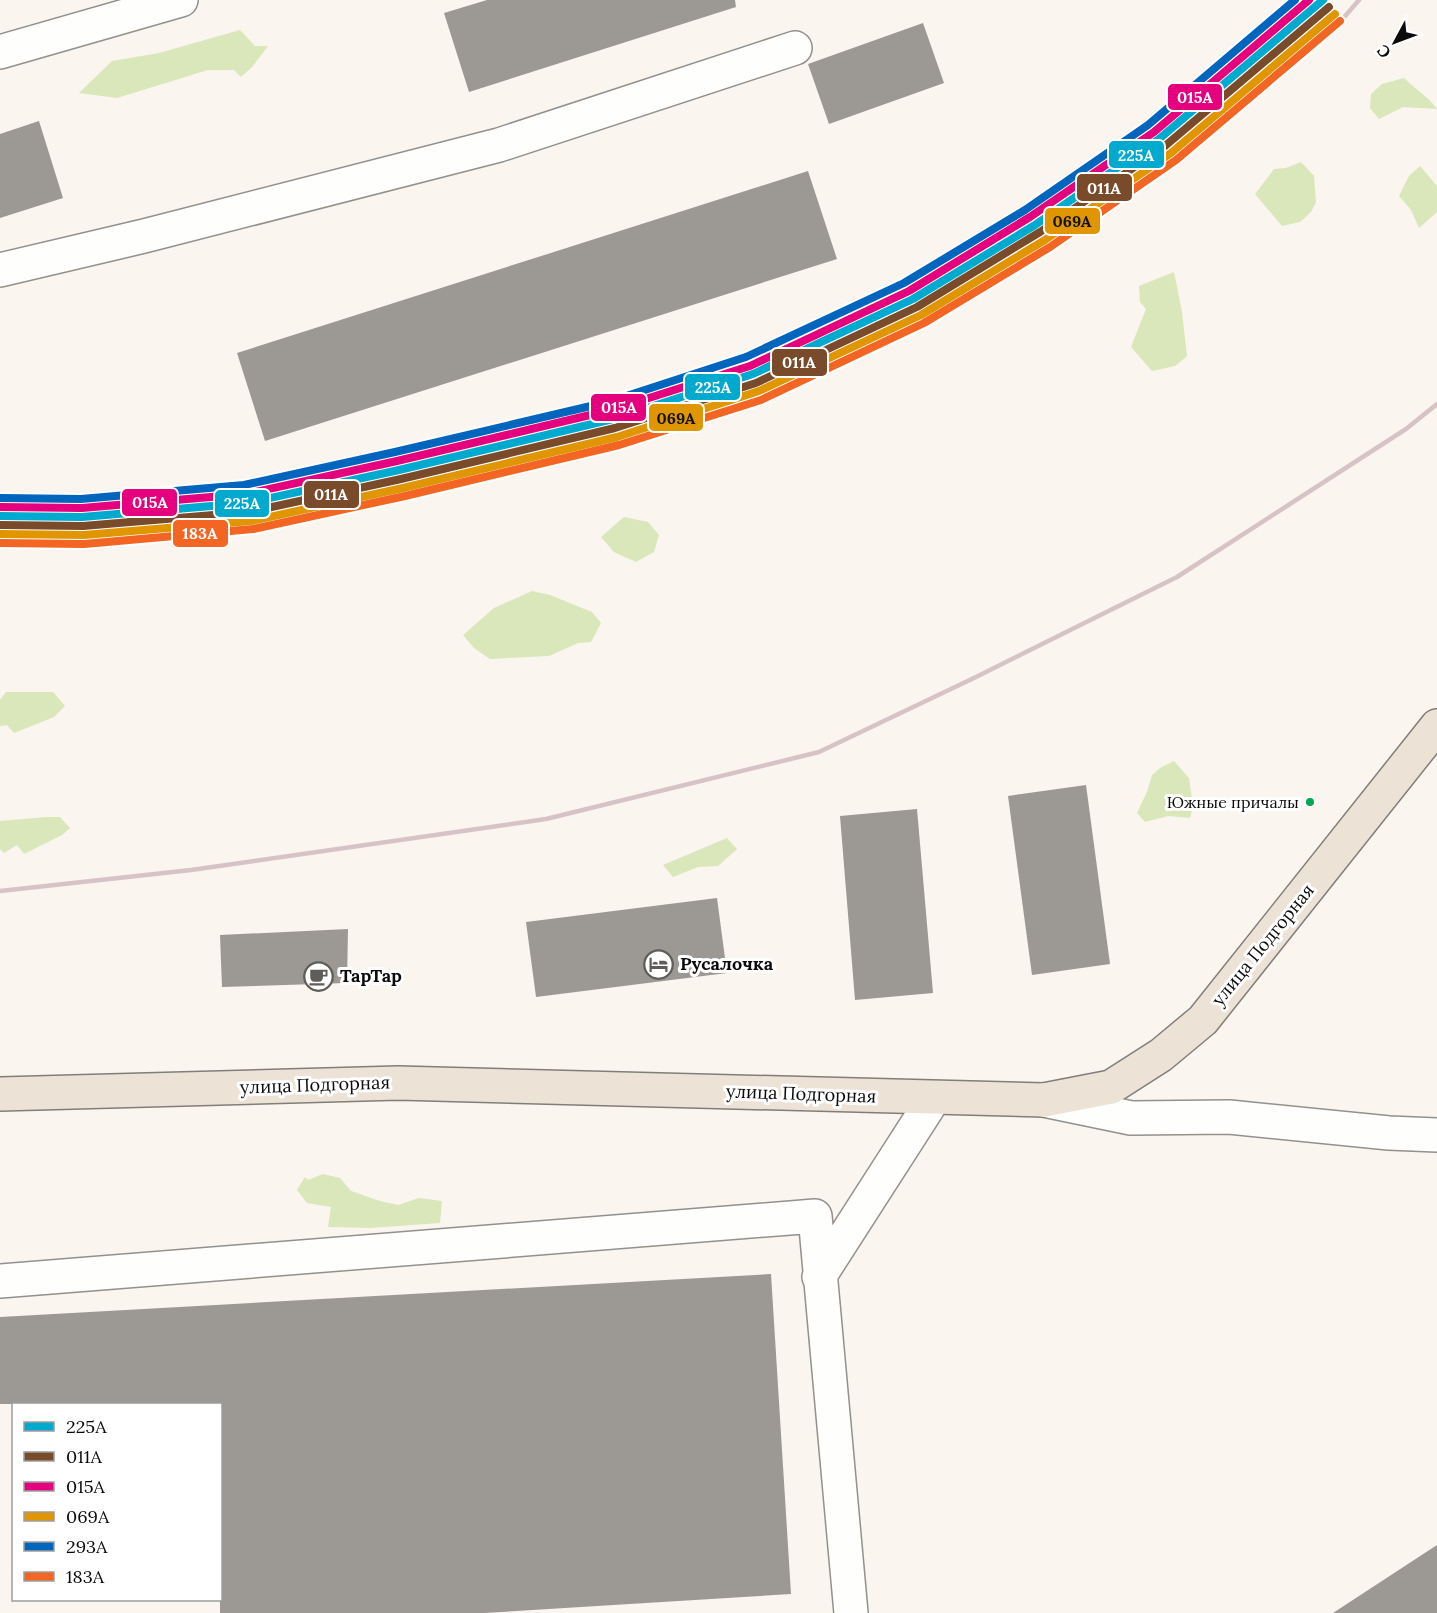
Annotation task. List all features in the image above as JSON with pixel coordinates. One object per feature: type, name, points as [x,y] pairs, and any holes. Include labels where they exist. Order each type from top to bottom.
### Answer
[{"type":"main road","name":"улица Подгорная","points":[[0,1094],[398,1083],[1044,1101],[1111,1087],[1161,1055],[1203,1020],[1437,726]]},
{"type":"street","points":[[0,52],[181,0]]},
{"type":"street","points":[[0,270],[144,236],[499,145],[795,48]]},
{"type":"street","points":[[819,1277],[934,1098]]},
{"type":"street","points":[[1044,1101],[1131,1118],[1229,1116],[1389,1133],[1437,1135]]},
{"type":"street","points":[[0,1281],[815,1216],[851,1613]]},
{"type":"green space","points":[[240,30],[255,46],[268,46],[241,77],[234,70],[208,70],[117,98],[79,93],[112,61],[159,53]]},
{"type":"green space","points":[[1404,78],[1437,109],[1403,107],[1379,119],[1370,108],[1371,94],[1382,84]]},
{"type":"green space","points":[[1301,162],[1314,176],[1316,202],[1311,212],[1300,222],[1282,226],[1255,194],[1274,169],[1286,168]]},
{"type":"green space","points":[[1420,166],[1437,186],[1437,212],[1419,228],[1411,210],[1399,196],[1409,176]]},
{"type":"green space","points":[[1174,272],[1187,356],[1175,366],[1152,371],[1131,347],[1146,309],[1140,302],[1139,286]]},
{"type":"green space","points":[[624,517],[648,522],[659,535],[654,552],[636,562],[614,552],[601,537]]},
{"type":"green space","points":[[532,591],[550,595],[592,612],[601,623],[591,642],[578,643],[549,656],[490,659],[474,648],[463,635],[494,608]]},
{"type":"green space","points":[[6,692],[53,692],[65,706],[54,717],[14,733],[7,725],[0,726],[0,700]]},
{"type":"green space","points":[[1174,761],[1189,778],[1193,806],[1190,818],[1168,816],[1145,822],[1137,813],[1152,775]]},
{"type":"green space","points":[[60,817],[70,828],[62,835],[24,854],[17,845],[4,853],[0,849],[0,821]]},
{"type":"green space","points":[[727,838],[737,849],[718,866],[698,867],[673,877],[663,865]]},
{"type":"green space","points":[[323,1174],[340,1178],[351,1191],[380,1201],[398,1205],[419,1198],[442,1201],[440,1223],[370,1228],[328,1227],[331,1207],[307,1203],[297,1190],[305,1177],[308,1180]]},
{"type":"building","points":[[487,0],[735,0],[736,7],[469,92],[444,13]]},
{"type":"building","points":[[923,23],[944,83],[829,124],[808,64]]},
{"type":"building","points":[[39,121],[63,198],[0,218],[0,134]]},
{"type":"building","points":[[808,171],[837,259],[265,441],[237,353]]},
{"type":"building","points":[[1086,785],[1110,964],[1032,975],[1008,796]]},
{"type":"building","points":[[917,809],[933,993],[855,1000],[840,816]]},
{"type":"building","points":[[717,898],[727,973],[536,997],[526,922]]},
{"type":"building","points":[[348,929],[347,983],[222,987],[220,935]]},
{"type":"building","points":[[771,1274],[791,1594],[484,1613],[220,1613],[220,1601],[222,1601],[222,1403],[0,1404],[0,1317]]},
{"type":"building","points":[[1437,1545],[1437,1613],[1333,1613]]},
{"type":"railway","points":[[0,543],[84,544],[251,530],[405,497],[620,445],[762,400],[926,323],[1050,247],[1176,161],[1340,22],[1359,0]]},
{"type":"railway","points":[[0,891],[191,870],[546,819],[819,752],[1177,577],[1406,429],[1437,404]]},
{"type":"transit line","name":"293А","points":[[0,498],[81,499],[244,485],[608,402],[746,357],[904,283],[1025,210],[1148,125],[1295,0]]},
{"type":"transit line","name":"015А","points":[[0,507],[82,508],[246,494],[611,410],[750,366],[909,291],[1030,217],[1154,132],[1309,0]]},
{"type":"transit line","name":"225А","points":[[0,516],[82,517],[247,503],[399,470],[613,419],[753,374],[913,299],[1035,225],[1159,139],[1323,0]]},
{"type":"transit line","name":"011А","points":[[0,525],[83,526],[249,512],[401,479],[615,428],[756,383],[917,307],[1040,232],[1165,146],[1329,7]]},
{"type":"transit line","name":"069А","points":[[0,534],[84,535],[251,521],[403,488],[617,437],[759,391],[921,315],[1045,240],[1171,153],[1335,14]]},
{"type":"transit line","name":"183А","points":[[0,543],[84,544],[253,529],[405,496],[619,445],[761,400],[924,323],[1050,247],[1176,160],[1340,21]]},
{"type":"place","name":"Южные причалы","points":[[1310,802]]},
{"type":"place","name":"Русалочка","points":[[659,964]]},
{"type":"place","name":"ТарТар","points":[[319,976]]}]
